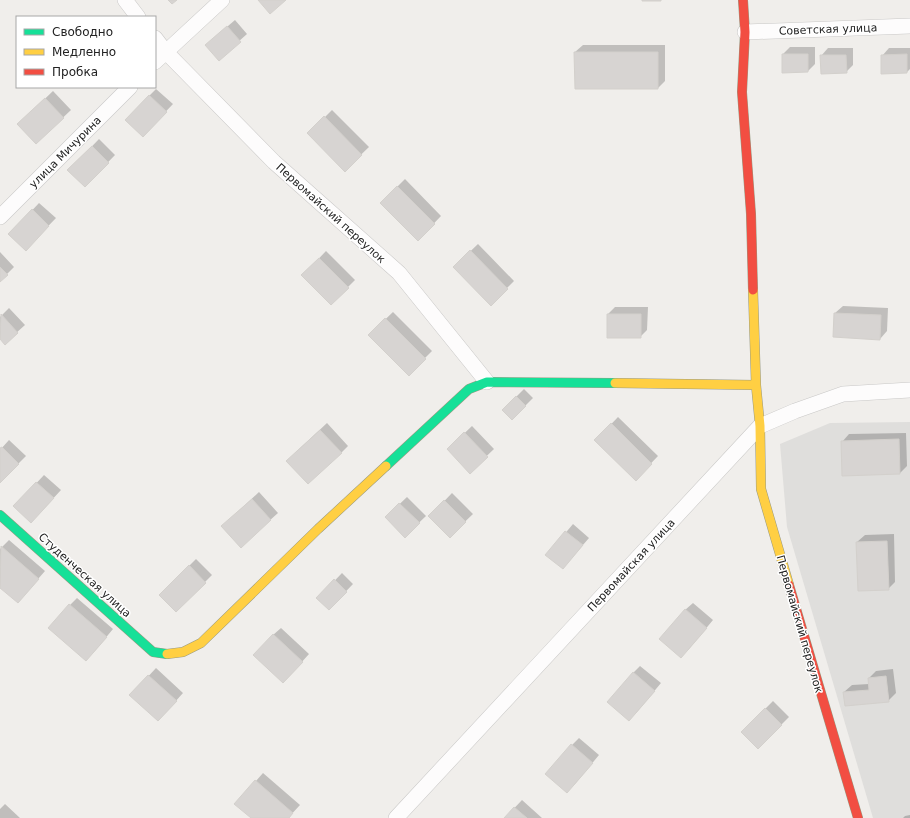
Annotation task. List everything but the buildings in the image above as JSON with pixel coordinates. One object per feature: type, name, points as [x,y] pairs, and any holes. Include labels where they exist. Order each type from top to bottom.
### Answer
[{"type":"street","points":[[124,0],[137,16]]},
{"type":"street","points":[[160,56],[222,0]]},
{"type":"street","name":"Первомайский переулок","points":[[743,0],[745,32],[742,92],[751,214],[756,385],[760,426],[761,489],[858,818]]},
{"type":"street","name":"Советская улица","points":[[745,32],[910,26]]},
{"type":"street","name":"Первомайский переулок","points":[[156,42],[160,56],[274,162],[399,273],[487,382]]},
{"type":"street","name":"улица Мичурина","points":[[0,218],[129,88]]},
{"type":"street","points":[[487,382],[756,385]]},
{"type":"street","name":"Студенческая улица","points":[[0,516],[153,652],[174,655],[187,651],[200,643],[318,529],[470,389],[487,382]]},
{"type":"street","name":"Первомайская улица","points":[[396,818],[760,426],[843,394],[910,390]]},
{"type":"shaded area","points":[[910,422],[910,818],[873,818],[787,527],[780,444],[830,423]]},
{"type":"traffic: fast","points":[[386,466],[469,389],[487,382],[615,383]]},
{"type":"traffic: fast","points":[[0,515],[153,652],[167,654]]},
{"type":"traffic: slow","points":[[753,290],[756,385],[760,426],[761,489],[789,585]]},
{"type":"traffic: slow","points":[[615,383],[756,385]]},
{"type":"traffic: slow","points":[[167,654],[183,652],[201,643],[318,529],[386,466]]},
{"type":"traffic: jam","points":[[743,0],[745,32],[742,92],[751,214],[753,290]]},
{"type":"traffic: jam","points":[[789,585],[858,818]]}]
